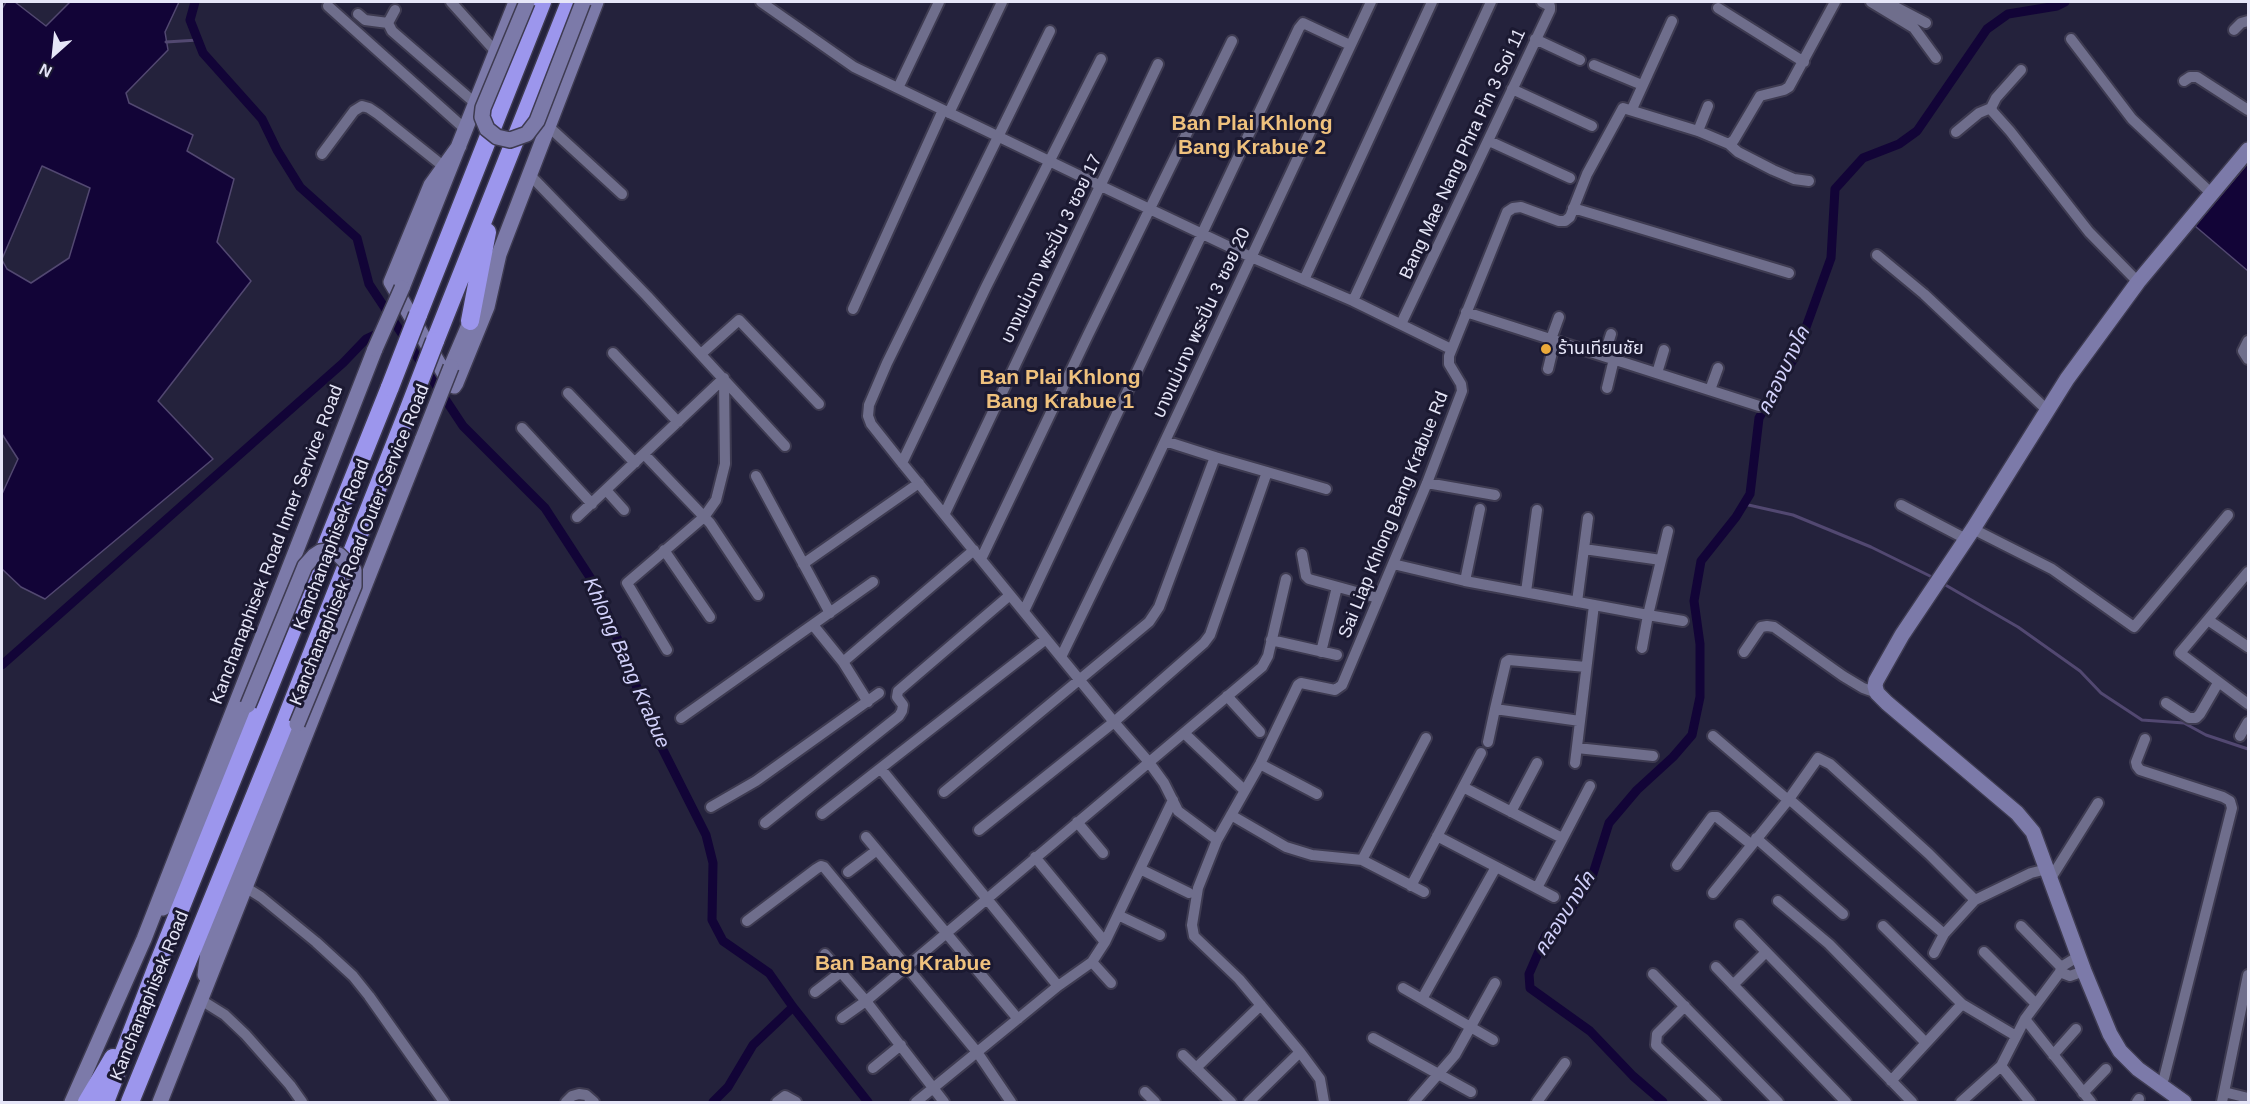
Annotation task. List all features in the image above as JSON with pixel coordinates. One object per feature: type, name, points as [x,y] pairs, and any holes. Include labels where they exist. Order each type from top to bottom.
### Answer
[{"type":"highway","name":"Kanchanaphisek Road","points":[[105,1102],[542,2]]},
{"type":"highway","name":"Kanchanaphisek Road","points":[[129,1102],[280,734],[570,2]]},
{"type":"highway","points":[[470,321],[494,192]]},
{"type":"highway","points":[[180,881],[202,857]]},
{"type":"highway","points":[[87,1102],[136,1022]]},
{"type":"highway","points":[[138,1102],[147,1060]]},
{"type":"main road","name":"Kanchanaphisek Road Inner Service Road","points":[[72,1102],[144,939],[375,349],[402,288],[516,2]]},
{"type":"main road","points":[[527,2],[483,108],[482,117],[487,129],[498,137],[510,140],[527,134],[537,121],[583,2]]},
{"type":"main road","name":"Kanchanaphisek Road Outer Service Road","points":[[160,1102],[451,367],[530,176],[596,2]]},
{"type":"main road","points":[[459,146],[431,185],[391,282],[453,386],[488,307],[499,254]]},
{"type":"main road","points":[[2184,1102],[2138,1070],[2120,1051],[2110,1034],[2084,971],[2033,831],[2018,813],[1877,693],[1876,681],[1902,635],[1970,534],[2067,379],[2138,282],[2248,150]]},
{"type":"main road","points":[[144,939],[180,881],[305,566],[320,552],[327,551],[339,555],[354,570],[354,586],[208,951],[202,998]]},
{"type":"street","points":[[451,2],[496,52]]},
{"type":"street","points":[[761,2],[845,62],[1101,186],[1251,257],[1353,301],[1451,349],[1507,212],[1521,207],[1559,221],[1570,218],[1587,174],[1620,109],[1625,107],[1698,131],[1729,144],[1738,152],[1773,170],[1794,179],[1809,181]]},
{"type":"street","points":[[898,88],[939,2]]},
{"type":"street","points":[[853,309],[946,112],[1002,2]]},
{"type":"street","name":"บางแม่นาง พระปิ่น 3 ซอย 20","points":[[1061,657],[1371,2]]},
{"type":"street","points":[[1304,280],[1432,2]]},
{"type":"street","points":[[1353,301],[1491,2]]},
{"type":"street","name":"Bang Mae Nang Phra Pin 3 Soi 11","points":[[1401,324],[1550,10],[1550,6],[1542,2]]},
{"type":"street","points":[[1729,144],[1734,140],[1755,100],[1760,96],[1789,87],[1835,2]]},
{"type":"street","points":[[1871,2],[1914,28],[1936,58]]},
{"type":"street","points":[[1886,2],[1926,23]]},
{"type":"street","points":[[328,6],[465,129]]},
{"type":"street","points":[[1718,8],[1804,62]]},
{"type":"street","points":[[388,23],[395,10]]},
{"type":"street","points":[[358,14],[365,20],[388,23],[398,36],[475,103]]},
{"type":"street","points":[[1632,109],[1672,21]]},
{"type":"street","points":[[2234,30],[2241,23],[2248,21]]},
{"type":"street","points":[[1024,611],[1262,104],[1303,23],[1350,45]]},
{"type":"street","points":[[1050,31],[869,405],[868,417],[902,463],[1148,761],[1164,783],[1178,811],[1217,840]]},
{"type":"street","points":[[1535,39],[1580,60]]},
{"type":"street","points":[[2071,39],[2132,119],[2212,194]]},
{"type":"street","points":[[981,560],[1232,41]]},
{"type":"street","points":[[902,463],[986,287],[1101,59]]},
{"type":"street","name":"บางแม่นาง พระปิ่น 3 ซอย 17","points":[[945,513],[1158,64]]},
{"type":"street","points":[[1594,65],[1642,85]]},
{"type":"street","points":[[1956,132],[1979,113],[1991,108],[1996,98],[2021,70]]},
{"type":"street","points":[[2184,81],[2190,77],[2198,77],[2248,110]]},
{"type":"street","points":[[1512,89],[1592,126]]},
{"type":"street","points":[[322,154],[354,111],[362,106],[378,114],[443,166]]},
{"type":"street","points":[[1698,131],[1708,106]]},
{"type":"street","points":[[1991,108],[2083,224],[2138,282]]},
{"type":"street","points":[[548,126],[622,194]]},
{"type":"street","points":[[1489,141],[1570,178]]},
{"type":"street","points":[[530,176],[724,378],[784,446]]},
{"type":"street","points":[[1573,208],[1790,273]]},
{"type":"street","points":[[1877,255],[1924,294],[2047,410]]},
{"type":"street","points":[[1466,312],[1759,406]]},
{"type":"street","points":[[1548,369],[1559,316]]},
{"type":"street","points":[[701,354],[739,321],[819,404]]},
{"type":"street","points":[[1607,388],[1611,334]]},
{"type":"street","points":[[2248,341],[2243,351],[2248,358]]},
{"type":"street","name":"Sai Liap Khlong Bang Krabue Rd","points":[[1324,1102],[1320,1079],[1300,1052],[1239,979],[1194,936],[1192,931],[1198,888],[1217,840],[1260,764],[1298,685],[1302,683],[1335,690],[1342,686],[1427,483],[1462,391],[1461,384],[1449,364],[1451,349]]},
{"type":"street","points":[[1657,373],[1664,350]]},
{"type":"street","points":[[613,353],[678,422]]},
{"type":"street","points":[[1710,390],[1718,368]]},
{"type":"street","points":[[577,517],[724,378]]},
{"type":"street","points":[[667,650],[627,583],[664,549],[704,518],[716,500],[725,464],[724,378]]},
{"type":"street","points":[[568,393],[634,463]]},
{"type":"street","points":[[522,428],[592,504]]},
{"type":"street","points":[[1165,441],[1215,458],[1326,489]]},
{"type":"street","points":[[644,454],[710,523],[758,595]]},
{"type":"street","points":[[944,792],[1081,681],[1149,622],[1155,614],[1215,458]]},
{"type":"street","points":[[979,830],[1114,722],[1204,643],[1210,635],[1268,472]]},
{"type":"street","points":[[756,476],[830,613]]},
{"type":"street","points":[[803,564],[919,483]]},
{"type":"street","points":[[1427,483],[1495,495]]},
{"type":"street","points":[[606,490],[624,510]]},
{"type":"street","points":[[1901,505],[2052,569],[2134,627],[2228,515]]},
{"type":"street","points":[[1465,581],[1480,509]]},
{"type":"street","points":[[1526,592],[1537,510]]},
{"type":"street","points":[[1577,602],[1588,518]]},
{"type":"street","points":[[1642,648],[1668,531]]},
{"type":"street","points":[[664,549],[710,617]]},
{"type":"street","points":[[1584,549],[1661,560]]},
{"type":"street","points":[[843,662],[974,550]]},
{"type":"street","points":[[1302,554],[1306,576],[1309,579],[1378,598]]},
{"type":"street","points":[[1393,564],[1465,581],[1683,621]]},
{"type":"street","points":[[2248,572],[2180,653],[2248,704]]},
{"type":"street","points":[[842,1018],[1262,667],[1268,656],[1286,579]]},
{"type":"street","points":[[681,718],[873,582]]},
{"type":"street","points":[[2238,585],[2248,592]]},
{"type":"street","points":[[1321,651],[1336,591]]},
{"type":"street","points":[[765,823],[898,716],[903,705],[897,697],[898,691],[1011,595]]},
{"type":"street","points":[[1575,763],[1594,605]]},
{"type":"street","points":[[2208,620],[2248,647]]},
{"type":"street","points":[[813,625],[843,662],[868,702]]},
{"type":"street","points":[[1744,652],[1761,627],[1774,627],[1843,676],[1877,693]]},
{"type":"street","points":[[822,814],[1046,639]]},
{"type":"street","points":[[1271,640],[1337,655]]},
{"type":"street","points":[[1488,742],[1506,662],[1509,660],[1586,667]]},
{"type":"street","points":[[2166,703],[2189,718],[2196,718],[2218,683]]},
{"type":"street","points":[[711,807],[756,781],[879,693]]},
{"type":"street","points":[[1227,696],[1260,732]]},
{"type":"street","points":[[1495,709],[1580,721]]},
{"type":"street","points":[[2240,736],[2248,722]]},
{"type":"street","points":[[1184,733],[1242,788]]},
{"type":"street","points":[[1713,736],[1944,934]]},
{"type":"street","points":[[1362,860],[1426,738]]},
{"type":"street","points":[[2145,739],[2136,762],[2140,770],[2223,797],[2230,801],[2232,808],[2164,1078],[2160,1086]]},
{"type":"street","points":[[1577,748],[1653,756]]},
{"type":"street","points":[[1411,886],[1481,753]]},
{"type":"street","points":[[1713,893],[1789,799],[1818,758],[1929,854],[1976,900]]},
{"type":"street","points":[[1511,812],[1537,763]]},
{"type":"street","points":[[1260,764],[1317,794]]},
{"type":"street","points":[[881,769],[1058,986]]},
{"type":"street","points":[[1537,888],[1590,786]]},
{"type":"street","points":[[1463,787],[1562,838]]},
{"type":"street","points":[[916,1102],[1058,986],[1092,962],[1106,942],[1173,800]]},
{"type":"street","points":[[1934,953],[1944,934],[1976,900],[2031,873],[2049,873],[2098,803]]},
{"type":"street","points":[[1231,815],[1286,847],[1312,855],[1362,860],[1424,892]]},
{"type":"street","points":[[1677,865],[1712,817],[1717,818],[1754,842],[1843,914]]},
{"type":"street","points":[[1077,822],[1103,853]]},
{"type":"street","points":[[1437,836],[1554,897]]},
{"type":"street","points":[[866,837],[1018,1019]]},
{"type":"street","points":[[848,872],[877,850]]},
{"type":"street","points":[[1035,857],[1106,942]]},
{"type":"street","points":[[747,921],[821,866],[827,870],[977,1052],[1011,1102]]},
{"type":"street","points":[[1422,999],[1496,867]]},
{"type":"street","points":[[1140,869],[1189,893]]},
{"type":"street","points":[[245,887],[316,942],[353,976],[444,1102]]},
{"type":"street","points":[[1778,901],[1829,944],[1926,1043]]},
{"type":"street","points":[[1118,915],[1160,934]]},
{"type":"street","points":[[1740,925],[1912,1102]]},
{"type":"street","points":[[1883,926],[1962,1004],[2016,1036]]},
{"type":"street","points":[[2021,926],[2064,976],[2084,971]]},
{"type":"street","points":[[1733,985],[1766,952]]},
{"type":"street","points":[[1984,952],[2035,1003]]},
{"type":"street","points":[[825,954],[866,1000],[944,1102]]},
{"type":"street","points":[[1965,1101],[2001,1066],[2035,1003],[2060,970],[2079,956]]},
{"type":"street","points":[[1092,962],[1111,983]]},
{"type":"street","points":[[1716,967],[1846,1102]]},
{"type":"street","points":[[815,992],[841,972]]},
{"type":"street","points":[[1653,974],[1778,1102]]},
{"type":"street","points":[[2248,975],[2223,1097],[2248,1098]]},
{"type":"street","points":[[1414,1102],[1455,1055],[1495,983]]},
{"type":"street","points":[[1403,988],[1493,1040]]},
{"type":"street","points":[[202,998],[245,1034],[302,1102]]},
{"type":"street","points":[[1891,1081],[1962,1004]]},
{"type":"street","points":[[1196,1068],[1261,1005]]},
{"type":"street","points":[[1685,1006],[1657,1034],[1656,1045],[1716,1102]]},
{"type":"street","points":[[2025,1019],[2087,1098],[2106,1069]]},
{"type":"street","points":[[2053,1055],[2076,1029]]},
{"type":"street","points":[[1373,1038],[1471,1092]]},
{"type":"street","points":[[873,1068],[901,1045]]},
{"type":"street","points":[[1249,1102],[1300,1052]]},
{"type":"street","points":[[1183,1055],[1231,1102]]},
{"type":"street","points":[[1537,1102],[1565,1063]]},
{"type":"street","points":[[2001,1066],[2030,1102]]},
{"type":"street","points":[[1145,1092],[1155,1102]]},
{"type":"street","points":[[566,1102],[572,1096],[579,1094],[586,1095],[594,1102]]},
{"type":"street","points":[[777,1102],[788,1096],[796,1102]]},
{"type":"shaded area","points":[[6,2],[15,2],[46,26],[70,2],[179,2],[165,32],[168,50],[126,93],[129,103],[193,135],[187,151],[234,179],[217,242],[251,281],[158,401],[213,459],[45,599],[21,587],[2,569],[2,494],[18,459],[2,434],[2,260],[7,269],[31,283],[69,258],[90,188],[42,166],[2,259],[2,9]]},
{"type":"shaded area","points":[[2248,163],[2248,271],[2195,226]]},
{"type":"waterway","name":"Khlong Bang Krabue","points":[[195,2],[190,20],[203,53],[262,119],[277,150],[300,187],[357,238],[369,284],[463,426],[545,508],[597,588],[658,740],[706,835],[713,863],[712,920],[723,941],[769,973],[868,1102]]},
{"type":"waterway","name":"คลองบางโค","points":[[1663,1102],[1633,1076],[1590,1031],[1530,988],[1529,974],[1546,935],[1565,918],[1591,880],[1609,823],[1637,790],[1673,757],[1692,735],[1700,697],[1700,644],[1694,601],[1701,561],[1736,517],[1750,494],[1759,418],[1796,355],[1831,258],[1835,189],[1863,158],[1899,144],[1917,131],[1987,29],[2008,14],[2057,6],[2065,2]]},
{"type":"waterway","points":[[166,42],[198,40]]},
{"type":"waterway","points":[[2,665],[343,363],[366,339],[383,331]]},
{"type":"waterway","points":[[1744,504],[1793,515],[1871,547],[1934,578]]},
{"type":"waterway","points":[[1942,583],[2018,627],[2080,671],[2101,693],[2142,720],[2184,723],[2206,735],[2248,749]]},
{"type":"waterway","points":[[713,1102],[728,1087],[753,1045],[793,1007]]},
{"type":"place","name":"ร้านเทียนชัย","points":[[1546,349]]},
{"type":"district","name":"Ban Plai Khlong Bang Krabue 2","points":[[1252,136]]},
{"type":"district","name":"Ban Plai Khlong Bang Krabue 1","points":[[1060,390]]},
{"type":"district","name":"Ban Bang Krabue","points":[[903,964]]}]
